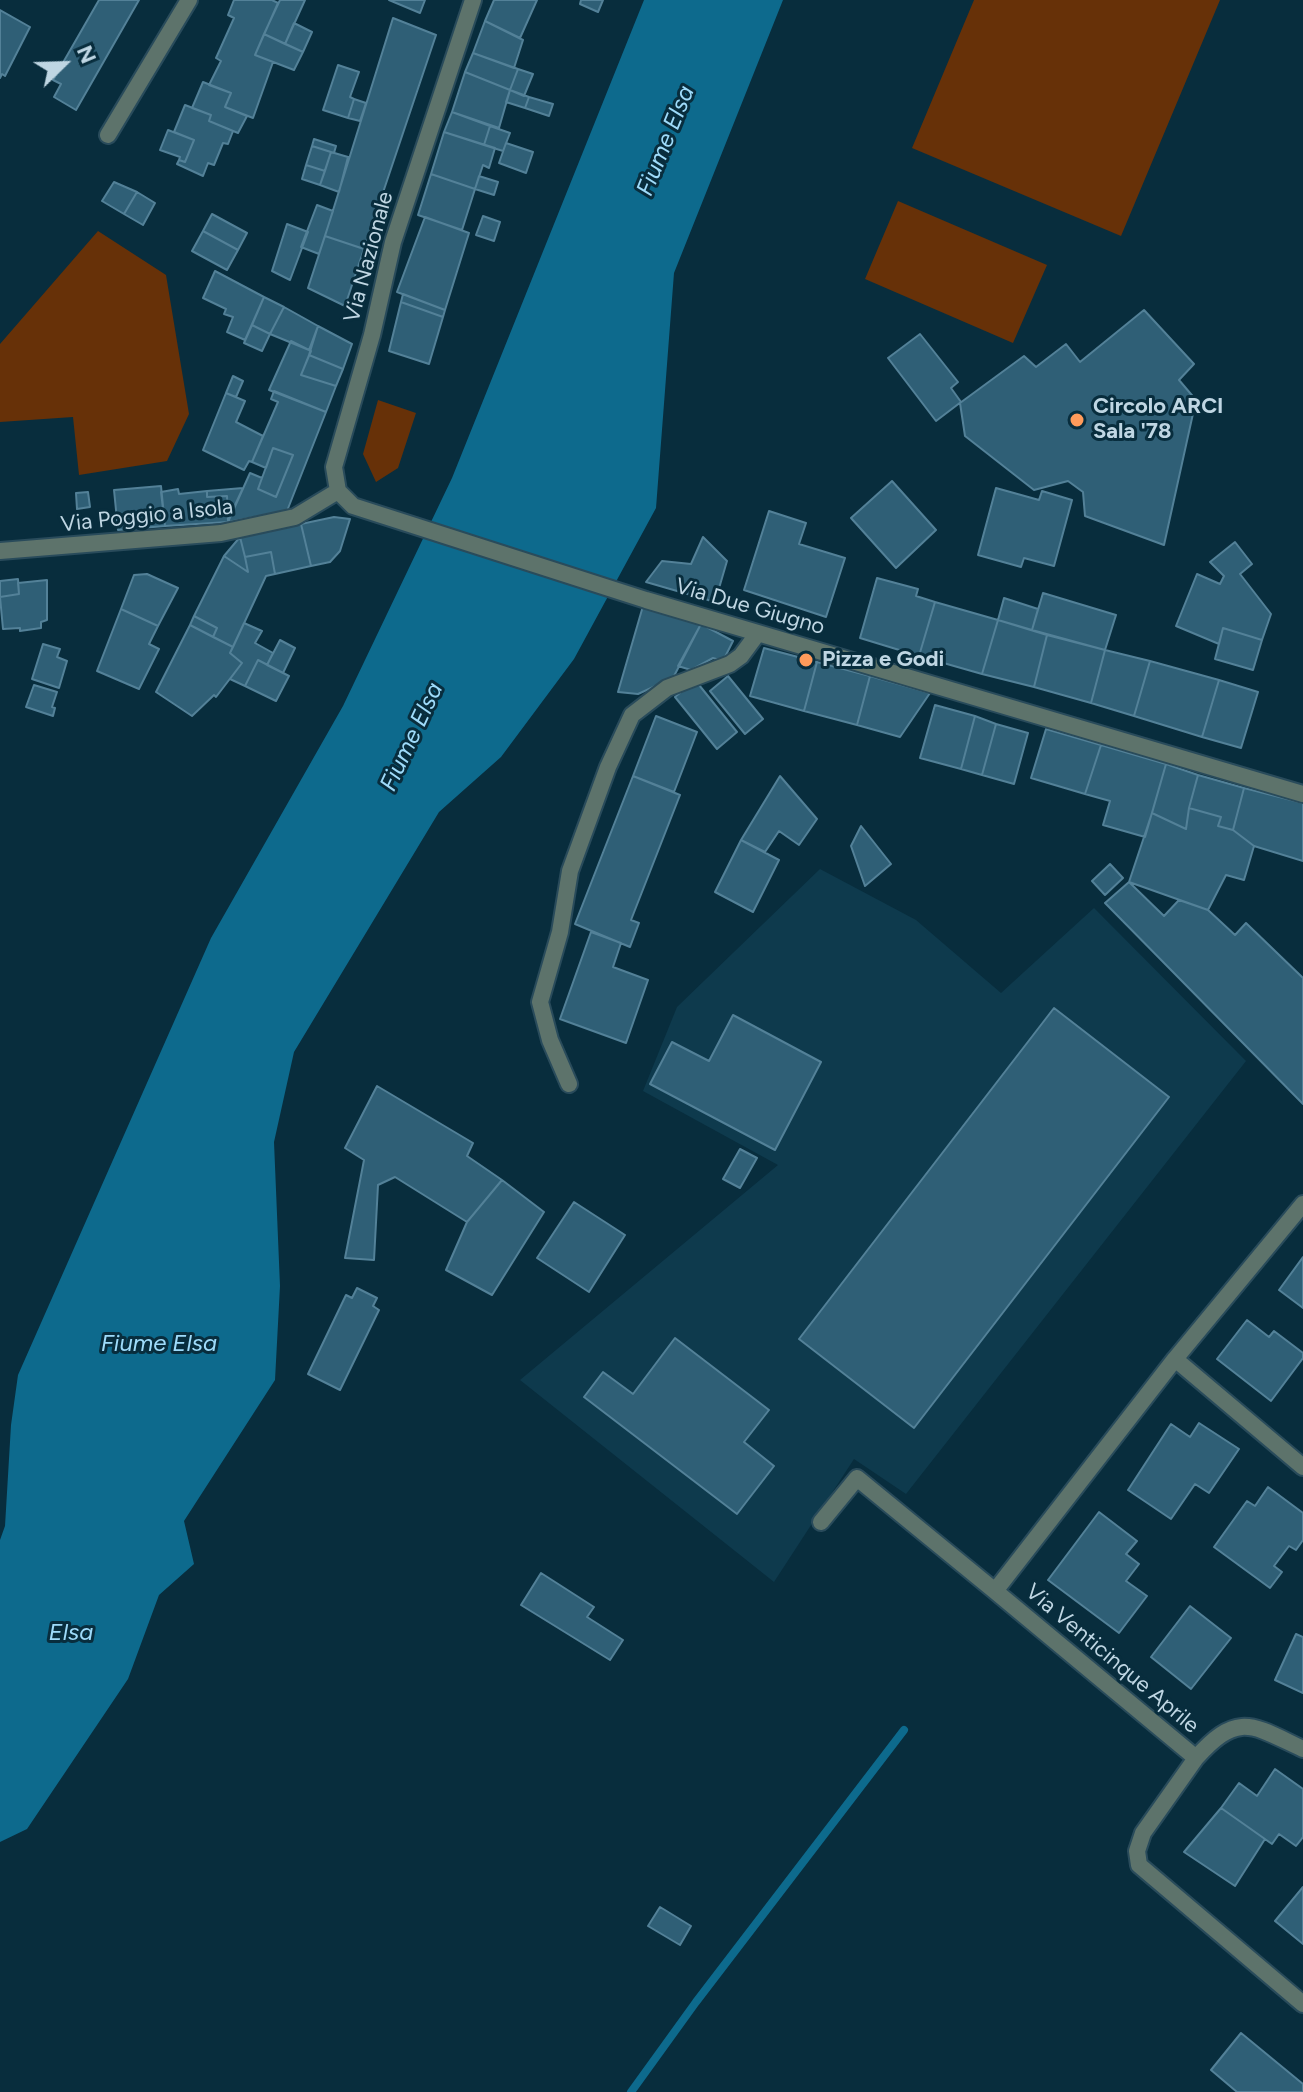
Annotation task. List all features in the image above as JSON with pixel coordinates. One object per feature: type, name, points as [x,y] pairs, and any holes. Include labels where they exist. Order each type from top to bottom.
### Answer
[{"type":"street","points":[[108,135],[189,0]]},
{"type":"street","name":"Via Nazionale","points":[[338,491],[334,467],[372,335],[393,242],[473,0]]},
{"type":"street","name":"Via Due Giugno","points":[[338,491],[353,506],[646,600],[1303,794]]},
{"type":"street","name":"Via Poggio a Isola","points":[[0,551],[221,533],[295,517],[338,491]]},
{"type":"street","points":[[569,1084],[550,1040],[540,1002],[560,932],[570,871],[608,767],[632,715],[667,688],[730,664],[741,656],[758,633]]},
{"type":"street","points":[[995,1591],[1175,1359],[1303,1204]]},
{"type":"street","points":[[1175,1359],[1303,1467]]},
{"type":"street","name":"Via Venticinque Aprile","points":[[821,1522],[857,1478],[1196,1758],[1143,1833],[1137,1851],[1139,1865],[1303,2004]]},
{"type":"street","points":[[1196,1758],[1215,1737],[1235,1726],[1259,1728],[1303,1749]]},
{"type":"shaded area","points":[[974,0],[1220,0],[1121,236],[912,148]]},
{"type":"shaded area","points":[[898,201],[1047,265],[1013,343],[865,279]]},
{"type":"shaded area","points":[[98,231],[166,275],[189,414],[167,461],[79,475],[73,417],[0,422],[0,344]]},
{"type":"shaded area","points":[[378,400],[416,413],[398,468],[376,482],[363,454]]},
{"type":"shaded area","points":[[820,869],[916,920],[1001,993],[1094,908],[1246,1061],[906,1494],[854,1459],[774,1582],[520,1380],[778,1165],[643,1091],[677,1007]]},
{"type":"water","name":"Fiume Elsa","points":[[644,0],[783,0],[674,273],[656,508],[574,659],[501,757],[439,812],[294,1052],[274,1142],[280,1286],[275,1380],[184,1521],[194,1564],[159,1595],[128,1679],[27,1829],[0,1842],[0,1540],[5,1526],[11,1425],[18,1375],[211,938],[343,706],[452,478]]},
{"type":"building","points":[[99,0],[139,0],[76,110],[54,97],[61,84],[53,80]]},
{"type":"building","points":[[234,0],[272,0],[278,3],[255,55],[273,62],[253,118],[225,107],[231,93],[209,85],[221,61],[216,58],[234,18],[228,15]]},
{"type":"building","points":[[280,0],[305,0],[285,44],[264,34]]},
{"type":"building","points":[[389,0],[425,0],[420,13]]},
{"type":"building","points":[[494,0],[537,0],[520,38],[485,21]]},
{"type":"building","points":[[581,0],[603,0],[598,12],[580,4]]},
{"type":"building","points":[[0,10],[30,27],[5,76],[2,74],[0,78]]},
{"type":"building","points":[[393,18],[436,35],[364,249],[325,236]]},
{"type":"building","points":[[485,21],[523,40],[514,68],[473,53]]},
{"type":"building","points":[[294,23],[312,32],[303,52],[285,44]]},
{"type":"building","points":[[264,34],[303,52],[294,70],[255,55]]},
{"type":"building","points":[[473,53],[518,69],[510,90],[465,72]]},
{"type":"building","points":[[338,65],[359,72],[350,97],[354,99],[348,118],[323,110]]},
{"type":"building","points":[[518,69],[533,74],[524,96],[510,90]]},
{"type":"building","points":[[465,72],[510,90],[499,128],[452,112]]},
{"type":"building","points":[[203,82],[231,93],[225,107],[247,116],[238,133],[209,121],[211,115],[192,108]]},
{"type":"building","points":[[510,90],[529,97],[525,108],[506,102]]},
{"type":"building","points":[[529,97],[553,104],[549,116],[525,108]]},
{"type":"building","points":[[354,99],[366,103],[360,121],[348,118]]},
{"type":"building","points":[[185,105],[211,115],[209,121],[233,131],[228,144],[223,143],[214,165],[208,163],[203,176],[177,164],[179,160],[185,162],[194,140],[174,132]]},
{"type":"building","points":[[452,112],[490,126],[484,145],[444,132]]},
{"type":"building","points":[[490,126],[510,133],[503,151],[484,145]]},
{"type":"building","points":[[168,130],[194,140],[185,162],[160,150]]},
{"type":"building","points":[[444,132],[495,148],[489,168],[483,165],[475,189],[431,174]]},
{"type":"building","points":[[314,139],[336,146],[334,153],[312,146]]},
{"type":"building","points":[[506,143],[533,152],[526,173],[499,163]]},
{"type":"building","points":[[312,146],[331,152],[325,171],[306,165]]},
{"type":"building","points":[[331,152],[348,157],[339,192],[320,185]]},
{"type":"building","points":[[306,165],[325,171],[320,185],[302,179]]},
{"type":"building","points":[[431,174],[475,189],[462,230],[418,215]]},
{"type":"building","points":[[479,176],[498,182],[494,195],[475,189]]},
{"type":"building","points":[[114,182],[137,192],[124,214],[102,201]]},
{"type":"building","points":[[137,192],[155,203],[143,225],[124,214]]},
{"type":"building","points":[[317,205],[333,211],[319,254],[301,247]]},
{"type":"building","points":[[212,214],[247,233],[238,250],[203,231]]},
{"type":"building","points":[[483,216],[500,222],[494,241],[476,235]]},
{"type":"building","points":[[425,217],[469,233],[445,310],[397,292]]},
{"type":"building","points":[[287,224],[308,232],[290,280],[272,271]]},
{"type":"building","points":[[203,231],[238,250],[227,270],[192,251]]},
{"type":"building","points":[[325,236],[364,249],[345,306],[308,288]]},
{"type":"building","points":[[215,271],[264,297],[245,340],[227,332],[233,317],[224,314],[226,309],[203,298]]},
{"type":"building","points":[[403,294],[445,310],[443,317],[401,302]]},
{"type":"building","points":[[264,297],[284,307],[270,334],[252,325]]},
{"type":"building","points":[[401,302],[443,317],[429,364],[389,351]]},
{"type":"building","points":[[284,307],[318,326],[309,350],[270,334]]},
{"type":"building","name":"Circolo ARCI Sala '78","points":[[1144,310],[1194,364],[1179,380],[1196,400],[1164,545],[1085,516],[1083,492],[1068,481],[1034,490],[965,436],[960,403],[1024,356],[1036,367],[1066,344],[1080,362]]},
{"type":"building","points":[[252,325],[270,334],[262,351],[244,343]]},
{"type":"building","points":[[318,326],[352,344],[343,369],[309,355]]},
{"type":"building","points":[[920,334],[958,382],[951,388],[961,402],[936,421],[888,358]]},
{"type":"building","points":[[291,341],[311,351],[301,375],[336,386],[326,412],[269,390]]},
{"type":"building","points":[[309,355],[343,369],[336,386],[301,375]]},
{"type":"building","points":[[233,376],[243,381],[236,397],[226,393]]},
{"type":"building","points":[[274,391],[326,412],[287,511],[228,522],[250,473],[262,478],[258,489],[276,497],[293,455],[273,448],[266,468],[252,462],[278,402],[271,399]]},
{"type":"building","points":[[226,393],[245,401],[236,422],[263,436],[252,462],[249,461],[244,470],[203,450]]},
{"type":"building","points":[[273,448],[293,455],[276,497],[258,489]]},
{"type":"building","points":[[892,481],[936,530],[896,568],[851,518]]},
{"type":"building","points":[[161,486],[165,526],[118,530],[114,490]]},
{"type":"building","points":[[243,488],[228,520],[227,496],[207,497],[207,491]]},
{"type":"building","points":[[996,488],[1039,500],[1042,491],[1072,500],[1054,566],[1024,558],[1021,567],[978,555]]},
{"type":"building","points":[[178,489],[179,494],[207,491],[207,497],[227,496],[228,522],[165,526],[161,492]]},
{"type":"building","points":[[88,492],[90,507],[77,509],[76,493]]},
{"type":"building","points":[[769,511],[806,523],[799,544],[845,558],[826,617],[744,590]]},
{"type":"building","points":[[334,517],[350,519],[340,551],[330,562],[311,566],[301,524]]},
{"type":"building","points":[[301,524],[311,566],[275,574],[271,552],[245,557],[240,537]]},
{"type":"building","points":[[240,537],[245,557],[248,572],[224,556]]},
{"type":"building","points":[[703,537],[727,561],[715,602],[646,582],[662,561],[691,564]]},
{"type":"building","points":[[1235,542],[1252,564],[1240,574],[1271,614],[1262,640],[1223,628],[1219,644],[1176,626],[1197,574],[1220,584],[1224,576],[1210,562]]},
{"type":"building","points":[[271,552],[275,574],[266,576],[233,647],[213,637],[217,628],[194,616],[224,556],[248,572],[245,557]]},
{"type":"building","points":[[147,574],[178,588],[158,626],[121,609],[134,575]]},
{"type":"building","points":[[877,578],[918,589],[916,596],[935,602],[919,656],[860,638]]},
{"type":"building","points":[[18,579],[19,594],[0,597],[0,581]]},
{"type":"building","points":[[47,580],[47,620],[41,622],[41,628],[20,631],[20,628],[3,629],[0,597],[19,594],[18,583]]},
{"type":"building","points":[[1043,593],[1116,615],[1105,650],[1032,630]]},
{"type":"building","points":[[1004,598],[1038,609],[1032,630],[998,620]]},
{"type":"building","points":[[935,602],[998,620],[982,674],[919,656]]},
{"type":"building","points":[[643,606],[701,624],[673,678],[638,694],[618,692]]},
{"type":"building","points":[[121,609],[158,626],[149,644],[159,649],[139,689],[97,671]]},
{"type":"building","points":[[194,616],[217,628],[213,637],[190,625]]},
{"type":"building","points":[[998,620],[1047,635],[1034,687],[982,674]]},
{"type":"building","points":[[244,623],[262,631],[255,643],[273,653],[267,665],[258,660],[245,686],[230,679],[242,663],[230,653]]},
{"type":"building","points":[[701,624],[733,641],[723,661],[713,658],[691,670],[678,666]]},
{"type":"building","points":[[190,625],[233,647],[230,653],[242,663],[216,697],[214,695],[192,716],[156,692]]},
{"type":"building","points":[[1223,628],[1262,640],[1253,670],[1215,659]]},
{"type":"building","points":[[1047,635],[1105,650],[1091,703],[1034,687]]},
{"type":"building","points":[[280,640],[295,648],[283,673],[267,665]]},
{"type":"building","points":[[43,644],[60,649],[57,657],[67,661],[59,688],[32,679]]},
{"type":"building","points":[[764,648],[817,662],[804,711],[750,696]]},
{"type":"building","points":[[1105,650],[1150,661],[1134,716],[1091,703]]},
{"type":"building","points":[[258,660],[289,676],[276,701],[245,686]]},
{"type":"building","points":[[1150,661],[1219,680],[1202,737],[1134,716]]},
{"type":"building","points":[[817,662],[870,676],[857,725],[804,711]]},
{"type":"building","points":[[728,676],[763,719],[745,734],[710,691]]},
{"type":"building","points":[[870,676],[930,693],[900,737],[857,725]]},
{"type":"building","points":[[695,680],[737,732],[717,749],[675,697]]},
{"type":"building","points":[[1219,680],[1258,692],[1241,748],[1202,737]]},
{"type":"building","points":[[34,685],[57,692],[52,707],[55,708],[53,716],[26,707]]},
{"type":"building","points":[[935,705],[975,716],[961,769],[920,758]]},
{"type":"building","points":[[656,716],[697,732],[674,792],[633,776]]},
{"type":"building","points":[[975,716],[996,724],[982,775],[961,769]]},
{"type":"building","points":[[996,724],[1028,733],[1014,784],[982,775]]},
{"type":"building","points":[[1046,729],[1101,745],[1085,794],[1031,778]]},
{"type":"building","points":[[1101,745],[1166,764],[1145,837],[1103,825],[1110,801],[1085,794]]},
{"type":"building","points":[[1166,764],[1198,775],[1186,829],[1152,813]]},
{"type":"building","points":[[1198,775],[1244,788],[1233,830],[1218,826],[1221,817],[1189,808]]},
{"type":"building","points":[[633,776],[680,795],[631,920],[639,923],[630,947],[575,924]]},
{"type":"building","points":[[780,776],[817,819],[799,845],[779,831],[765,852],[741,840]]},
{"type":"building","points":[[1244,788],[1303,803],[1303,861],[1254,846],[1233,830]]},
{"type":"building","points":[[1189,808],[1221,817],[1218,826],[1233,830],[1254,846],[1244,880],[1226,875],[1208,910],[1129,882],[1152,813],[1186,829]]},
{"type":"building","points":[[861,826],[891,864],[865,886],[851,846]]},
{"type":"building","points":[[741,840],[779,860],[753,912],[715,892]]},
{"type":"building","points":[[1110,864],[1123,878],[1105,895],[1092,881]]},
{"type":"building","points":[[1129,882],[1164,916],[1179,900],[1208,910],[1235,935],[1246,923],[1303,978],[1303,1104],[1105,903]]},
{"type":"building","points":[[591,932],[621,943],[613,967],[648,980],[626,1043],[560,1019]]},
{"type":"building","points":[[1054,1008],[1169,1097],[914,1428],[799,1339]]},
{"type":"building","points":[[733,1015],[821,1062],[775,1150],[650,1084],[672,1042],[709,1061]]},
{"type":"building","points":[[377,1086],[473,1143],[467,1156],[502,1180],[467,1222],[395,1177],[378,1185],[374,1260],[345,1258],[364,1160],[345,1148]]},
{"type":"building","points":[[740,1149],[757,1158],[740,1188],[723,1179]]},
{"type":"building","points":[[502,1180],[544,1212],[492,1295],[446,1270],[467,1222]]},
{"type":"building","points":[[574,1202],[625,1235],[589,1292],[537,1258]]},
{"type":"building","points":[[1303,1257],[1303,1308],[1279,1290]]},
{"type":"building","points":[[357,1288],[377,1298],[373,1306],[379,1310],[340,1390],[308,1374],[346,1295],[352,1298]]},
{"type":"building","points":[[1247,1320],[1269,1337],[1274,1331],[1303,1353],[1303,1358],[1271,1401],[1217,1359]]},
{"type":"building","points":[[675,1338],[769,1410],[744,1442],[774,1466],[737,1514],[584,1397],[603,1372],[633,1394]]},
{"type":"building","points":[[1199,1423],[1239,1449],[1209,1493],[1195,1484],[1171,1519],[1128,1490],[1171,1424],[1190,1437]]},
{"type":"building","points":[[1268,1487],[1303,1513],[1303,1540],[1296,1550],[1289,1546],[1274,1566],[1282,1572],[1270,1588],[1214,1547],[1247,1501],[1255,1506]]},
{"type":"building","points":[[1099,1512],[1137,1541],[1126,1554],[1139,1564],[1126,1581],[1147,1596],[1119,1633],[1048,1580]]},
{"type":"building","points":[[541,1573],[594,1607],[587,1617],[623,1640],[610,1660],[521,1605]]},
{"type":"building","points":[[1190,1606],[1231,1638],[1191,1689],[1151,1657]]},
{"type":"building","points":[[1296,1634],[1303,1637],[1303,1693],[1275,1680]]},
{"type":"building","points":[[1275,1769],[1303,1789],[1303,1837],[1296,1846],[1279,1834],[1272,1844],[1221,1808],[1239,1783],[1257,1796]]},
{"type":"building","points":[[1221,1808],[1265,1839],[1235,1886],[1184,1852]]},
{"type":"building","points":[[1303,1887],[1303,1944],[1275,1921]]},
{"type":"building","points":[[660,1907],[691,1926],[680,1945],[648,1926]]},
{"type":"building","points":[[1241,2033],[1303,2084],[1303,2092],[1237,2092],[1211,2070]]},
{"type":"waterway","points":[[631,2092],[904,1730]]},
{"type":"place","name":"Circolo ARCI Sala '78","points":[[1077,420]]},
{"type":"place","name":"Pizza e Godi","points":[[806,660]]},
{"type":"water label","name":"Elsa","points":[[71,1633]]}]
